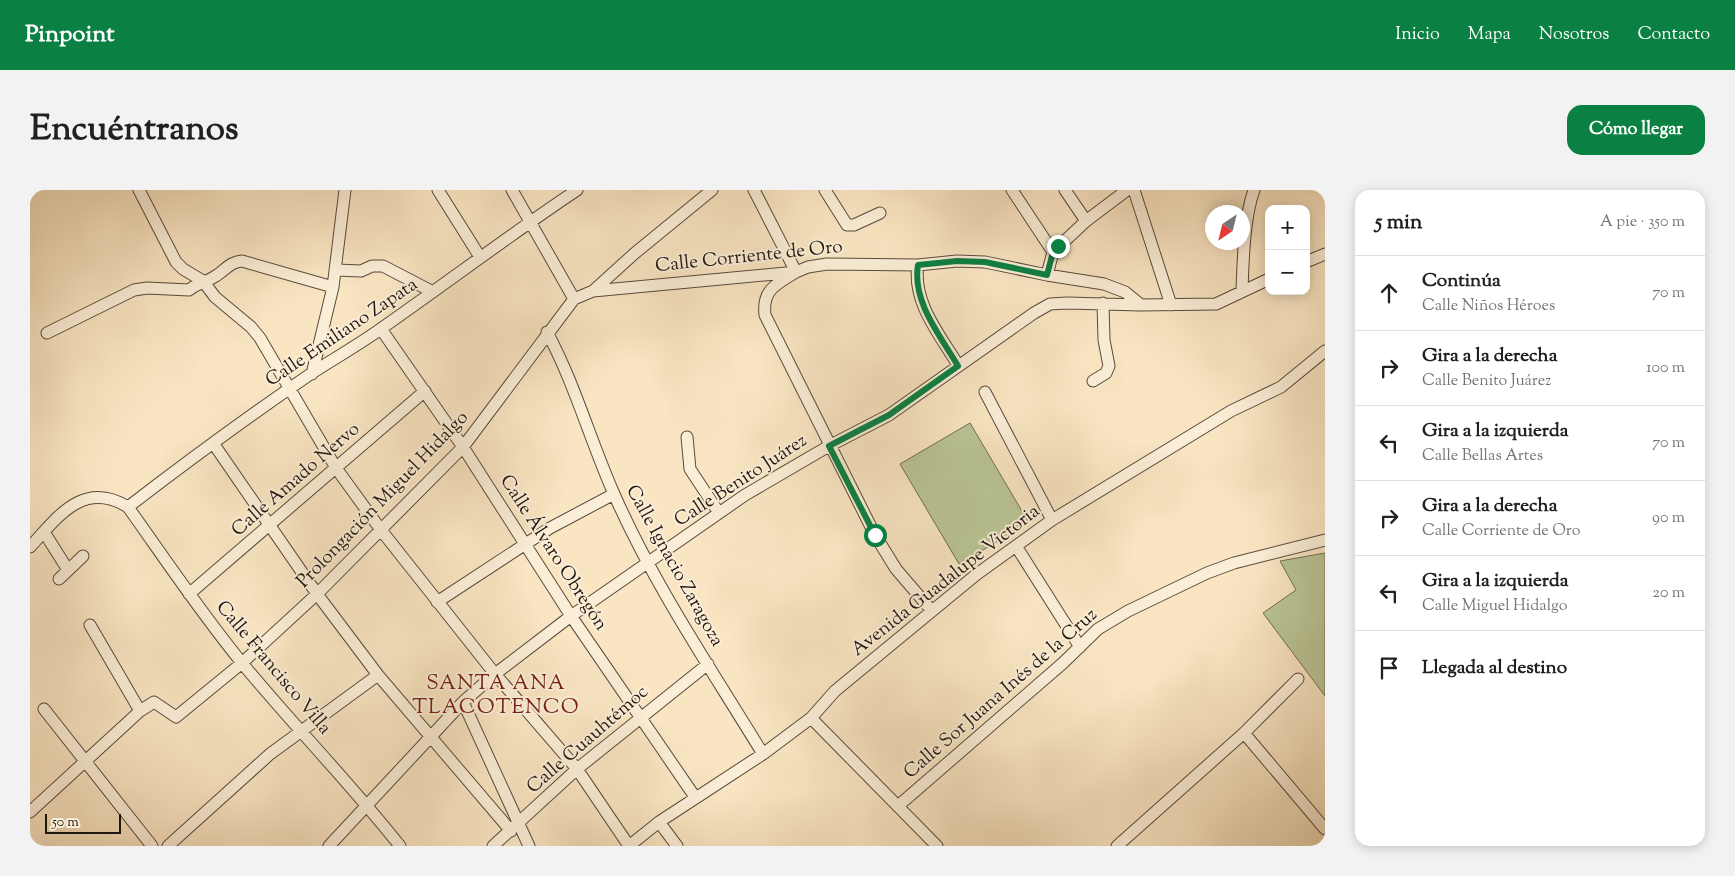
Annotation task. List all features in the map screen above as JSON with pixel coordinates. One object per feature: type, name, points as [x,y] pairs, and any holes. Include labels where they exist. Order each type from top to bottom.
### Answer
[{"type":"street","points":[[139,190],[176,262],[203,281],[215,297],[255,332],[336,468],[381,530],[495,674],[577,769],[629,846]]},
{"type":"street","points":[[312,374],[333,287],[345,190]]},
{"type":"street","points":[[438,190],[480,257]]},
{"type":"street","points":[[512,190],[574,298],[593,291],[635,253],[712,190]]},
{"type":"street","name":"Calle Emiliano Zapata","points":[[128,507],[213,443],[312,374],[381,329],[480,257],[578,190]]},
{"type":"street","points":[[754,190],[796,272],[769,292],[764,303],[765,314],[829,446],[886,552],[896,568],[932,610]]},
{"type":"street","points":[[825,190],[847,225],[854,225],[880,213]]},
{"type":"street","points":[[1012,190],[1053,252]]},
{"type":"street","points":[[1065,190],[1086,221]]},
{"type":"street","points":[[1047,275],[1053,252],[1086,221],[1127,190]]},
{"type":"street","points":[[1134,190],[1171,305]]},
{"type":"street","points":[[1242,291],[1249,205],[1254,190]]},
{"type":"street","points":[[1310,260],[1325,254]]},
{"type":"street","points":[[48,333],[134,290],[147,288],[188,290],[203,281],[212,279],[235,261],[242,261],[333,287]]},
{"type":"street","name":"Calle Corriente de Oro","points":[[593,291],[796,272],[808,267],[827,264],[918,265],[957,261],[985,262],[1047,275],[1104,284],[1125,292],[1141,305]]},
{"type":"street","points":[[918,265],[916,277],[918,293],[958,366]]},
{"type":"street","points":[[336,270],[361,271],[372,266],[383,266],[433,292]]},
{"type":"street","name":"Calle Benito Juárez","points":[[329,846],[368,806],[462,702],[495,674],[571,616],[745,495],[829,446],[889,415],[1034,313],[1050,304],[1216,304],[1265,281]]},
{"type":"street","name":"Prolongación Miguel Hidalgo","points":[[140,711],[154,702],[176,717],[242,663],[317,594],[463,447],[508,390],[547,332],[574,298]]},
{"type":"street","points":[[1093,381],[1106,373],[1109,366],[1103,333],[1104,303]]},
{"type":"street","name":"Calle Álvaro Obregón","points":[[381,329],[463,447],[571,616],[695,797]]},
{"type":"street","name":"Calle Ignacio Zaragoza","points":[[547,332],[562,360],[614,494],[648,563],[763,754]]},
{"type":"street","name":"Avenida Guadalupe Victoria","points":[[629,846],[659,822],[763,754],[811,718],[835,691],[932,610],[1052,520],[1231,412],[1281,387],[1325,351]]},
{"type":"street","name":"Calle Amado Nervo","points":[[189,594],[425,391]]},
{"type":"street","points":[[985,392],[1052,520]]},
{"type":"street","points":[[687,437],[690,469],[719,514]]},
{"type":"street","points":[[213,443],[317,594],[378,675],[529,846]]},
{"type":"street","points":[[437,602],[527,545],[550,528],[614,494]]},
{"type":"street","points":[[30,547],[62,511],[88,498],[116,500],[128,507]]},
{"type":"street","name":"Calle Francisco Villa","points":[[128,507],[189,594],[242,663],[368,806],[400,846]]},
{"type":"street","points":[[44,532],[68,570]]},
{"type":"street","name":"Calle Sor Juana Inés de la Cruz","points":[[898,806],[1080,647],[1098,629],[1128,611],[1207,573],[1234,563],[1325,540]]},
{"type":"street","points":[[1016,546],[1080,647]]},
{"type":"street","points":[[59,579],[83,556]]},
{"type":"street","points":[[30,812],[140,711],[90,625]]},
{"type":"street","name":"Calle Cuauhtémoc","points":[[494,846],[577,769],[708,664]]},
{"type":"street","points":[[168,846],[270,754],[378,675]]},
{"type":"street","points":[[1117,846],[1244,733],[1298,678]]},
{"type":"street","points":[[462,702],[514,828]]},
{"type":"street","points":[[44,709],[152,846]]},
{"type":"street","points":[[811,718],[937,846]]},
{"type":"street","points":[[1244,733],[1325,829]]},
{"type":"street","points":[[659,822],[678,846]]},
{"type":"green space","points":[[970,423],[1029,523],[959,564],[900,464]]},
{"type":"green space","points":[[1325,553],[1325,696],[1263,613],[1296,590],[1280,561]]},
{"type":"district","name":"SANTA ANA TLACOTENCO","points":[[496,696]]},
{"type":"route","points":[[875,535],[829,446],[889,415],[958,366],[925,309],[918,293],[916,277],[918,265],[957,261],[985,262],[1047,275],[1053,252],[1058,246]]}]
